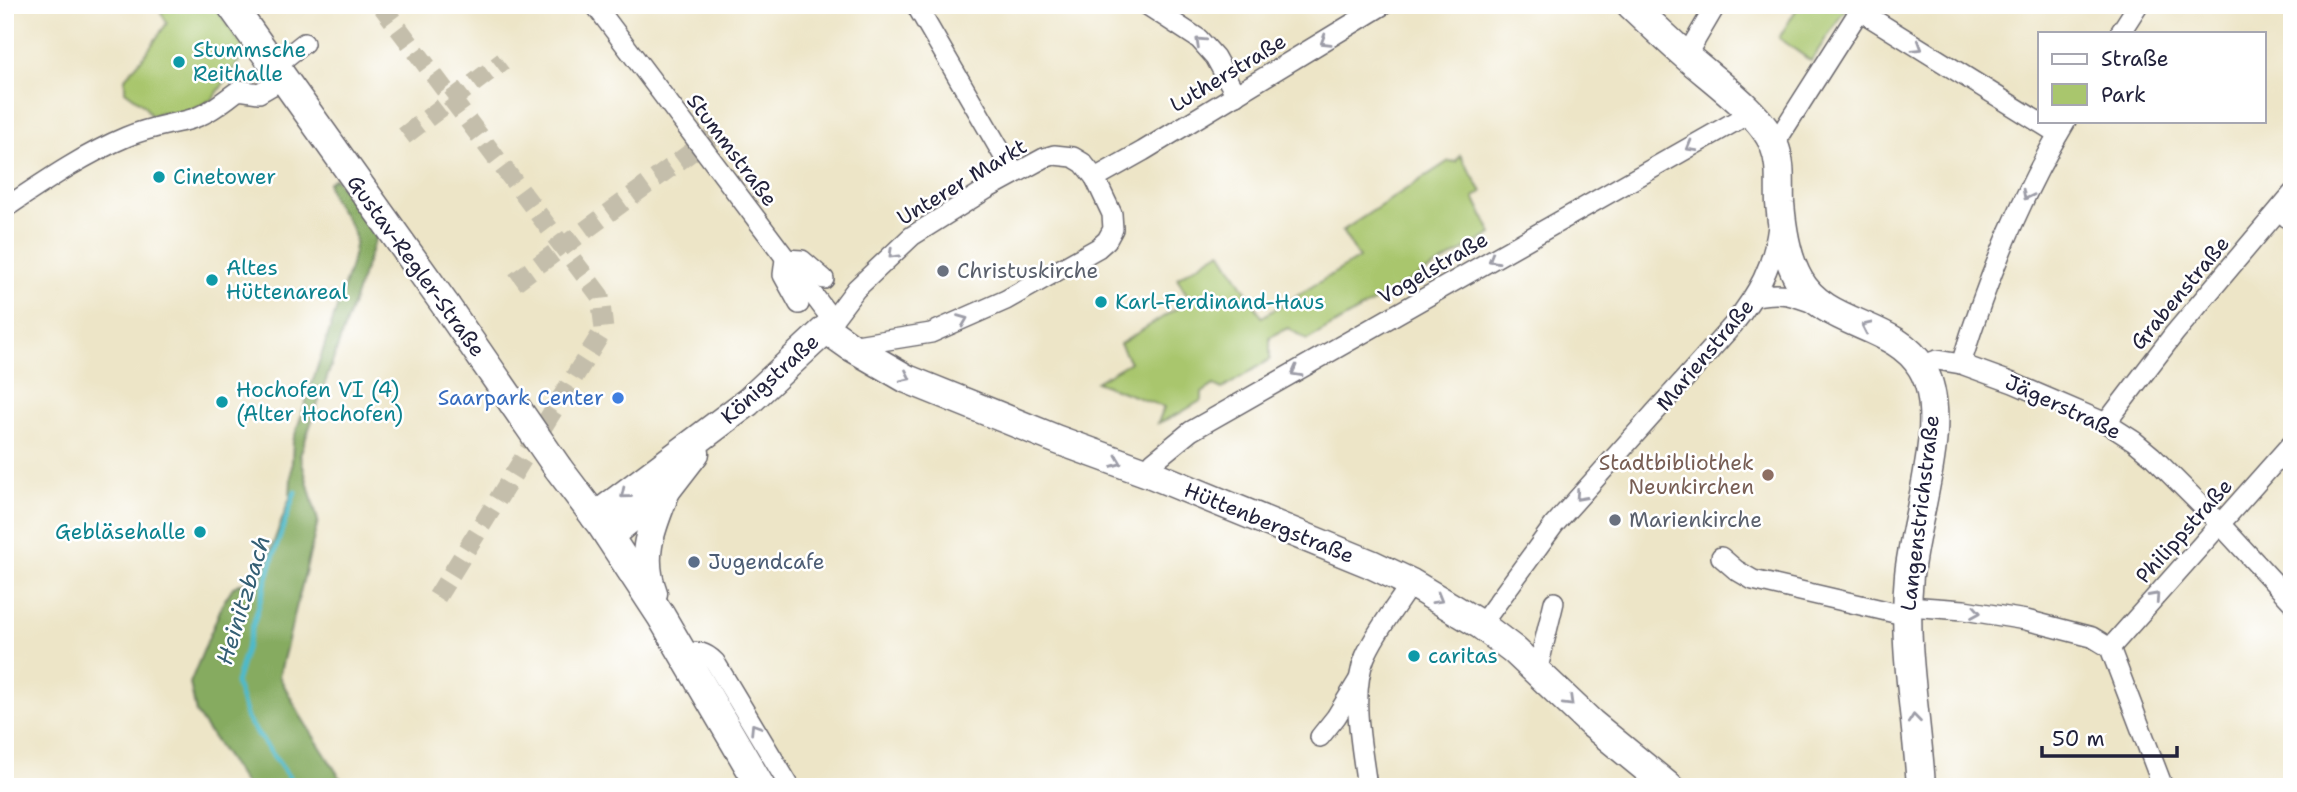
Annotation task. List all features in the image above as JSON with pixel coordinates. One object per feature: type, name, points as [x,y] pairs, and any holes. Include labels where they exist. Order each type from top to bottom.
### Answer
[{"type":"street","name":"Gustav-Regler-Straße","points":[[231,5],[602,527]]},
{"type":"street","name":"Stummstraße","points":[[595,5],[785,259],[829,325]]},
{"type":"street","points":[[916,5],[1014,174]]},
{"type":"street","points":[[1147,5],[1199,39],[1215,57],[1236,95]]},
{"type":"street","name":"Lutherstraße","points":[[1095,178],[1383,5]]},
{"type":"street","name":"Marienstraße","points":[[1481,625],[1554,525],[1756,296],[1776,246],[1780,167],[1774,145],[1750,113],[1631,5]]},
{"type":"street","points":[[1686,56],[1716,5]]},
{"type":"street","points":[[2121,32],[2138,5]]},
{"type":"street","points":[[1774,145],[1861,8],[2038,113]]},
{"type":"street","points":[[5,208],[59,172],[124,138],[153,127],[190,120],[208,112],[239,90],[259,93],[271,86],[275,66],[304,43]]},
{"type":"street","name":"Vogelstraße","points":[[1151,474],[1153,461],[1191,431],[1750,113]]},
{"type":"street","points":[[1961,364],[1981,298],[2007,234],[2062,127]]},
{"type":"street","name":"Unterer Markt","points":[[829,325],[856,289],[912,236],[1014,174],[1044,158],[1064,155],[1083,163],[1095,178],[1112,214],[1113,229],[1107,240],[1098,248],[1006,300],[931,333],[850,346]]},
{"type":"street","name":"Grabenstraße","points":[[2106,423],[2166,344],[2285,216],[2292,194]]},
{"type":"street","points":[[1780,204],[1784,235],[1799,279],[1808,293],[1828,309]]},
{"type":"street","points":[[799,304],[783,275],[785,259],[802,260],[824,279]]},
{"type":"street","points":[[1756,296],[1786,293],[1828,309],[1900,345],[1921,366]]},
{"type":"street","name":"Hüttenbergstraße","points":[[829,325],[850,346],[907,379],[1151,474],[1411,583],[1481,625],[1514,650],[1591,723],[1669,787]]},
{"type":"street","name":"Königstraße","points":[[602,527],[654,471],[714,429],[758,393],[829,325]]},
{"type":"street","name":"Jägerstraße","points":[[1921,366],[1937,360],[1961,364],[2106,423],[2152,456],[2292,602]]},
{"type":"street","name":"Langenstrichstraße","points":[[1921,366],[1931,387],[1934,430],[1909,575],[1910,682],[1921,787]]},
{"type":"street","name":"Königstraße","points":[[602,527],[668,488],[714,429]]},
{"type":"street","name":"Philippstraße","points":[[2110,648],[2292,443]]},
{"type":"street","points":[[661,616],[645,561],[649,536],[668,488]]},
{"type":"street","points":[[602,527],[684,653],[761,787]]},
{"type":"street","points":[[1721,557],[1753,580],[1908,611],[1964,610],[2026,620],[2092,637],[2110,648],[2163,787]]},
{"type":"street","points":[[1367,787],[1360,732],[1360,677],[1364,659],[1371,646],[1411,583]]},
{"type":"street","points":[[1539,664],[1553,603]]},
{"type":"street","points":[[684,653],[698,651],[715,662],[790,787]]},
{"type":"street","points":[[1320,737],[1336,717],[1360,677]]},
{"type":"green space","points":[[146,5],[214,5],[246,51],[213,99],[184,114],[161,112],[151,116],[144,105],[125,91],[125,78],[167,23],[159,9]]},
{"type":"green space","points":[[1799,5],[1848,5],[1811,61],[1779,38]]},
{"type":"green space","points":[[1460,155],[1482,192],[1474,197],[1492,234],[1307,340],[1288,328],[1270,337],[1270,359],[1222,389],[1214,385],[1202,393],[1202,400],[1158,423],[1164,407],[1096,382],[1130,362],[1120,344],[1190,300],[1177,278],[1221,251],[1262,317],[1359,258],[1342,231],[1449,161],[1456,162]]},
{"type":"green space","points":[[335,178],[376,237],[300,455],[318,521],[279,676],[300,715],[346,787],[247,787],[196,713],[190,683],[223,603],[233,587],[262,574],[290,498],[293,441],[355,247],[349,223],[329,190],[328,183]]},
{"type":"waterway","name":"Heinitzbach","points":[[295,492],[236,683],[247,719],[296,787]]},
{"type":"tunnel","points":[[381,5],[600,296],[604,329],[437,597]]},
{"type":"tunnel","points":[[404,136],[503,61]]},
{"type":"tunnel","points":[[515,282],[720,131]]},
{"type":"place","name":"Stummsche Reithalle","points":[[179,62]]},
{"type":"place","name":"Cinetower","points":[[159,177]]},
{"type":"place","name":"Christuskirche","points":[[943,271]]},
{"type":"place","name":"Altes Hüttenareal","points":[[212,280]]},
{"type":"place","name":"Karl-Ferdinand-Haus","points":[[1101,302]]},
{"type":"place","name":"Saarpark Center","points":[[618,398]]},
{"type":"place","name":"Hochofen VI (4) (Alter Hochofen)","points":[[222,402]]},
{"type":"place","name":"Stadtbibliothek Neunkirchen","points":[[1768,475]]},
{"type":"place","name":"Marienkirche","points":[[1615,520]]},
{"type":"place","name":"Gebläsehalle","points":[[200,532]]},
{"type":"place","name":"Jugendcafe","points":[[694,562]]},
{"type":"place","name":"caritas","points":[[1414,656]]}]
